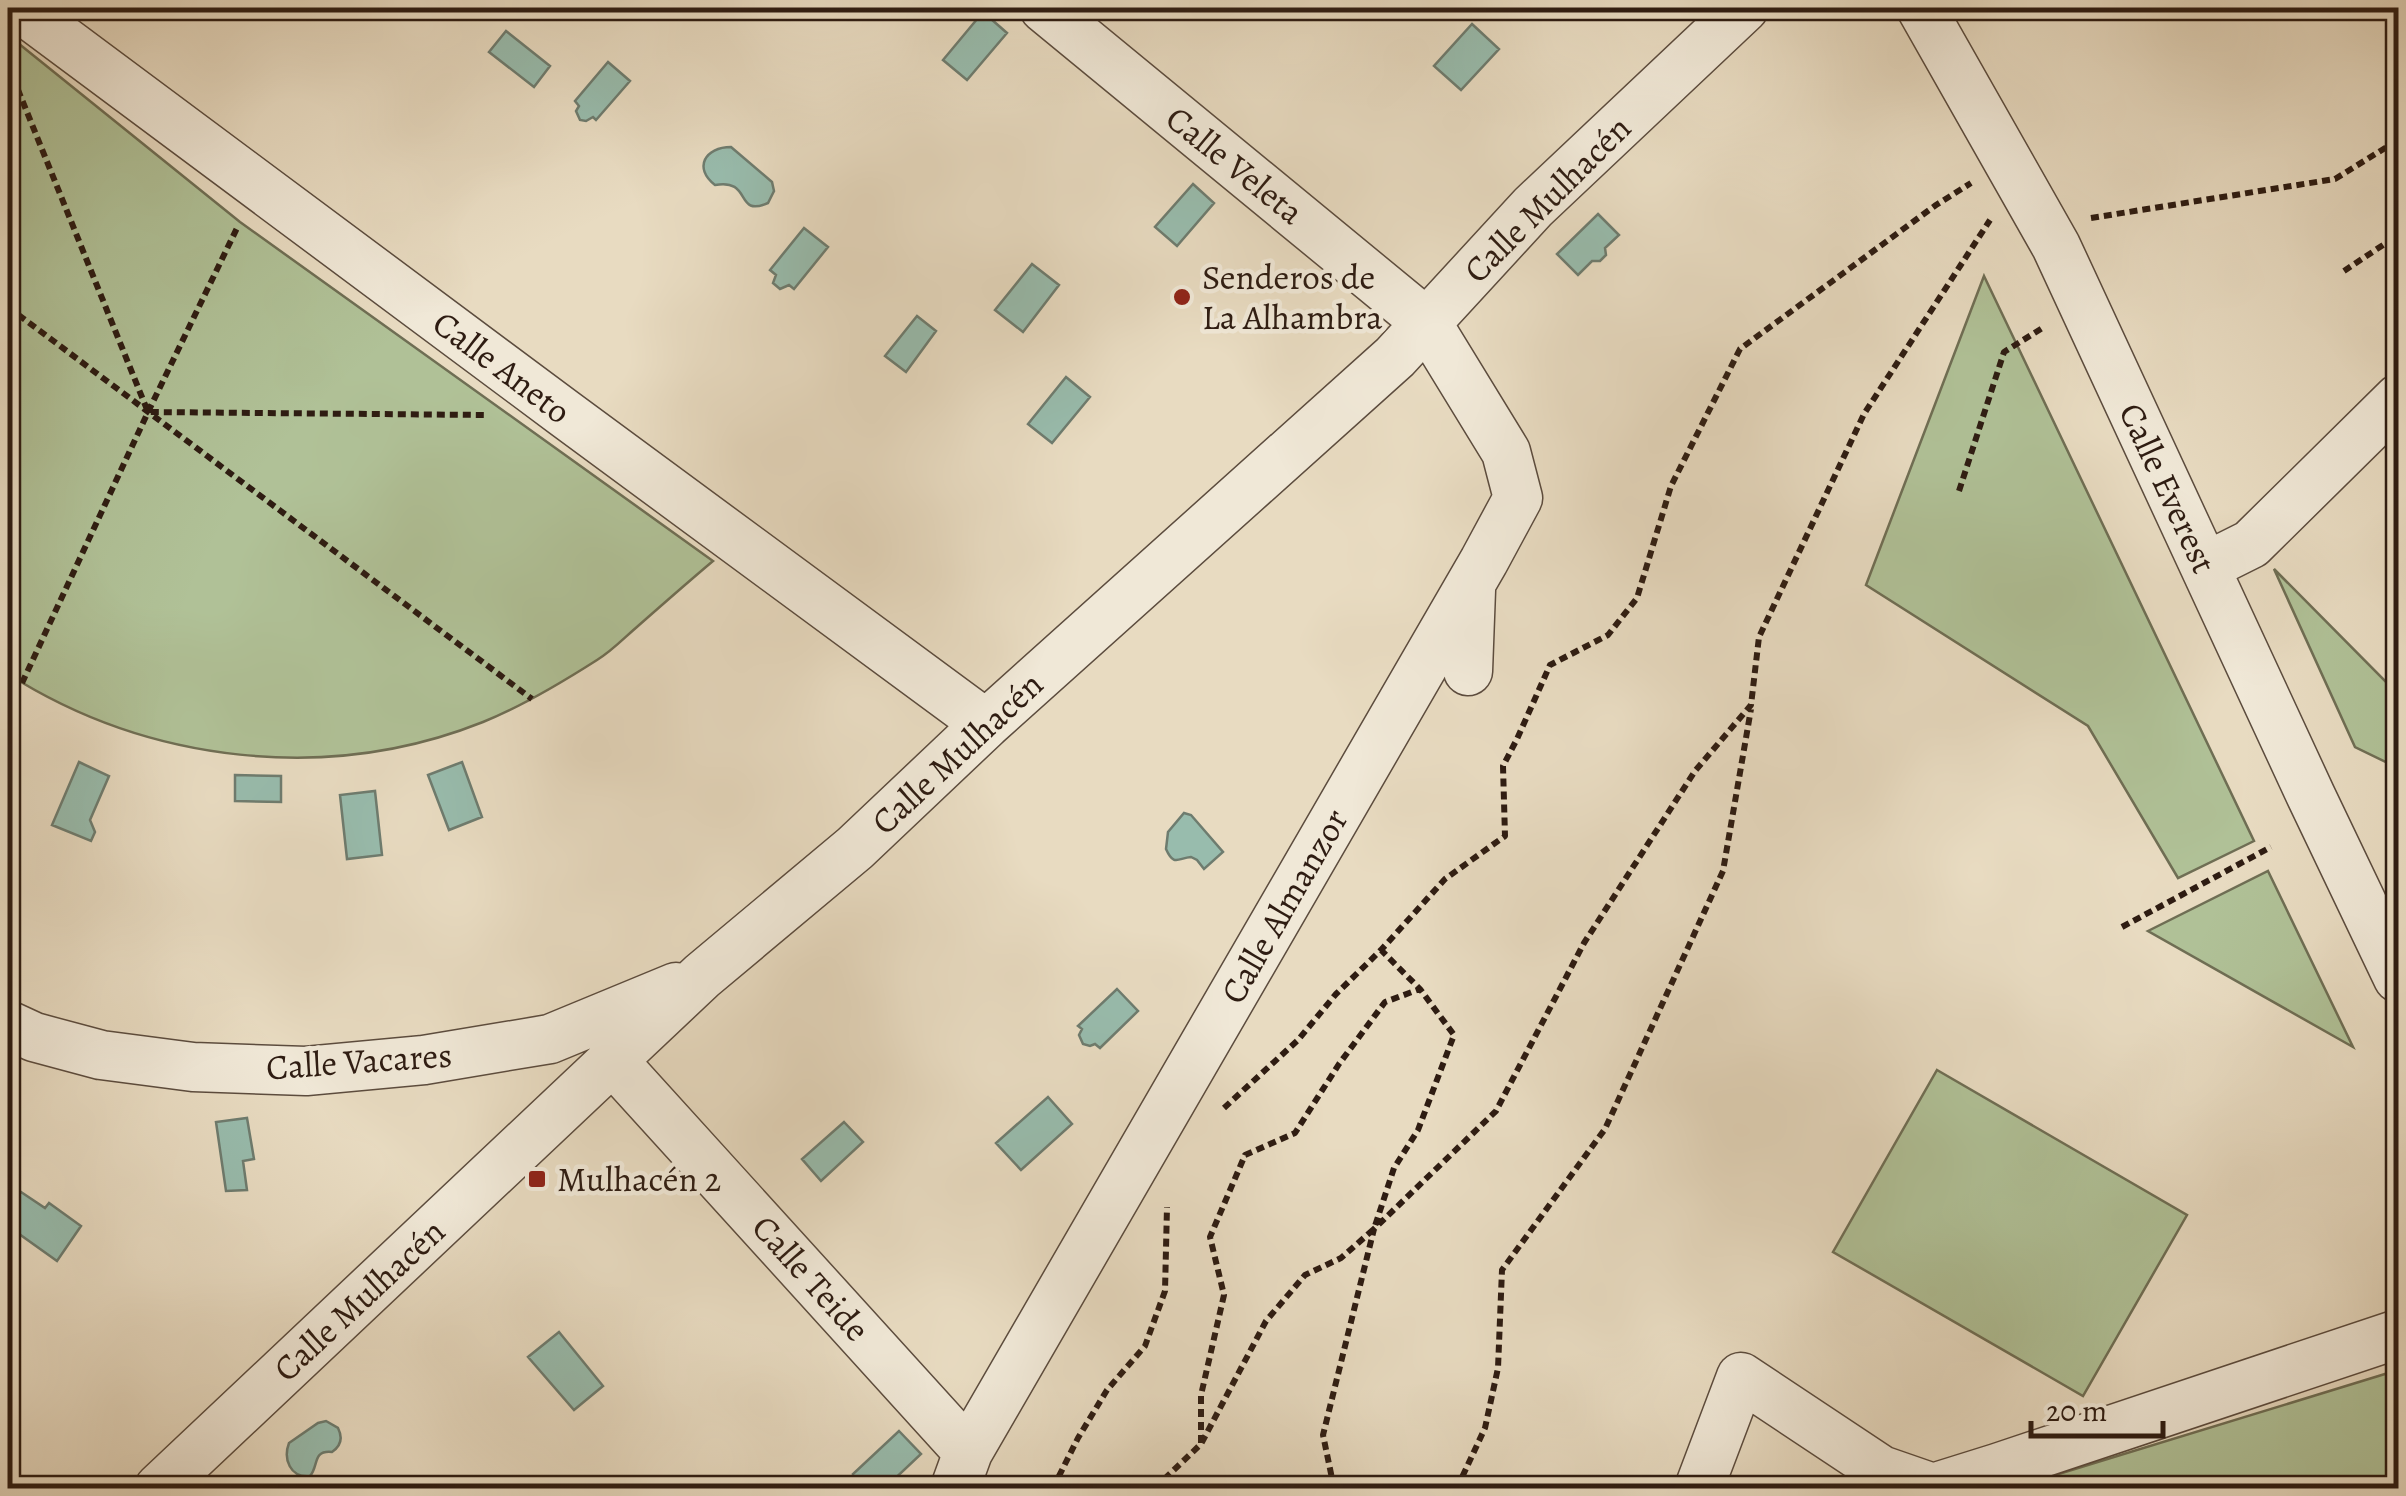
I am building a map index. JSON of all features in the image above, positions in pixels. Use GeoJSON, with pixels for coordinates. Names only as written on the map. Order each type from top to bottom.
{"type":"FeatureCollection","features":[{"type":"Feature","properties":{"kind":"street","name":"Calle Aneto"},"geometry":{"type":"LineString","coordinates":[[20,8],[986,724]]}},
{"type":"Feature","properties":{"kind":"street","name":"Calle Veleta"},"geometry":{"type":"LineString","coordinates":[[1044,8],[1427,323]]}},
{"type":"Feature","properties":{"kind":"street","name":"Calle Mulhacén"},"geometry":{"type":"LineString","coordinates":[[183,1481],[702,976],[855,848],[986,724],[1395,357],[1533,208],[1744,8]]}},
{"type":"Feature","properties":{"kind":"street","name":"Calle Everest"},"geometry":{"type":"LineString","coordinates":[[1920,8],[2027,194],[2082,302],[2398,978]]}},
{"type":"Feature","properties":{"kind":"street","name":"Calle Almanzor"},"geometry":{"type":"LineString","coordinates":[[961,1470],[1518,498],[1506,452],[1427,323]]}},
{"type":"Feature","properties":{"kind":"street"},"geometry":{"type":"LineString","coordinates":[[2205,567],[2251,544],[2398,399]]}},
{"type":"Feature","properties":{"kind":"street"},"geometry":{"type":"LineString","coordinates":[[1468,672],[1471,582]]}},
{"type":"Feature","properties":{"kind":"street","name":"Calle Vacares"},"geometry":{"type":"LineString","coordinates":[[8,1026],[100,1055],[193,1067],[306,1071],[424,1060],[550,1038],[702,976]]}},
{"type":"Feature","properties":{"kind":"street","name":"Calle Teide"},"geometry":{"type":"LineString","coordinates":[[613,1060],[961,1470]]}},
{"type":"Feature","properties":{"kind":"street"},"geometry":{"type":"LineString","coordinates":[[1699,1488],[1741,1377],[1881,1470],[1933,1488],[2398,1334]]}},
{"type":"Feature","properties":{"kind":"path"},"geometry":{"type":"LineString","coordinates":[[8,65],[148,412]]}},
{"type":"Feature","properties":{"kind":"path"},"geometry":{"type":"LineString","coordinates":[[1213,1119],[1298,1040],[1445,878],[1505,836],[1503,766],[1550,665],[1608,636],[1637,598],[1671,486],[1740,349],[1936,205],[2027,194],[2335,179],[2398,140]]}},
{"type":"Feature","properties":{"kind":"path"},"geometry":{"type":"LineString","coordinates":[[22,684],[258,185]]}},
{"type":"Feature","properties":{"kind":"path"},"geometry":{"type":"LineString","coordinates":[[1456,1488],[1484,1428],[1498,1368],[1502,1270],[1605,1129],[1723,870],[1752,705],[1759,637],[1864,414],[1989,221],[2027,194]]}},
{"type":"Feature","properties":{"kind":"path"},"geometry":{"type":"LineString","coordinates":[[2344,271],[2398,235]]}},
{"type":"Feature","properties":{"kind":"path"},"geometry":{"type":"LineString","coordinates":[[1959,491],[2004,352],[2082,302]]}},
{"type":"Feature","properties":{"kind":"path"},"geometry":{"type":"LineString","coordinates":[[8,307],[532,699]]}},
{"type":"Feature","properties":{"kind":"path"},"geometry":{"type":"LineString","coordinates":[[148,412],[490,415]]}},
{"type":"Feature","properties":{"kind":"path"},"geometry":{"type":"LineString","coordinates":[[1155,1488],[1202,1444],[1266,1321],[1306,1276],[1341,1258],[1496,1110],[1584,943],[1695,770],[1752,705]]}},
{"type":"Feature","properties":{"kind":"path"},"geometry":{"type":"LineString","coordinates":[[2122,926],[2271,847]]}},
{"type":"Feature","properties":{"kind":"path"},"geometry":{"type":"LineString","coordinates":[[1334,1488],[1323,1435],[1374,1228],[1394,1168],[1418,1130],[1454,1034],[1420,988],[1381,950]]}},
{"type":"Feature","properties":{"kind":"path"},"geometry":{"type":"LineString","coordinates":[[1202,1444],[1201,1395],[1224,1295],[1210,1237],[1246,1154],[1295,1133],[1385,1002],[1420,988]]}},
{"type":"Feature","properties":{"kind":"path"},"geometry":{"type":"LineString","coordinates":[[1052,1488],[1107,1390],[1145,1346],[1165,1292],[1165,1211],[1171,1195]]}},
{"type":"Feature","properties":{"kind":"shaded area"},"geometry":{"type":"Polygon","coordinates":[[[983,12],[1007,33],[967,80],[943,60],[983,12]]]}},
{"type":"Feature","properties":{"kind":"shaded area"},"geometry":{"type":"Polygon","coordinates":[[[1472,24],[1499,49],[1461,90],[1434,66],[1472,24]]]}},
{"type":"Feature","properties":{"kind":"shaded area"},"geometry":{"type":"Polygon","coordinates":[[[506,31],[550,66],[534,87],[489,52],[506,31]]]}},
{"type":"Feature","properties":{"kind":"shaded area"},"geometry":{"type":"Polygon","coordinates":[[[8,35],[240,222],[713,561],[608,652],[542,694],[483,722],[424,741],[363,753],[302,758],[240,755],[179,745],[119,728],[62,704],[8,674],[8,35]]]}},
{"type":"Feature","properties":{"kind":"shaded area"},"geometry":{"type":"Polygon","coordinates":[[[608,62],[630,81],[596,120],[580,120],[575,101],[608,62]]]}},
{"type":"Feature","properties":{"kind":"shaded area"},"geometry":{"type":"Polygon","coordinates":[[[731,147],[772,182],[774,191],[768,203],[751,206],[735,187],[715,185],[708,178],[705,160],[714,151],[731,147]]]}},
{"type":"Feature","properties":{"kind":"shaded area"},"geometry":{"type":"Polygon","coordinates":[[[1193,184],[1214,203],[1177,246],[1155,227],[1193,184]]]}},
{"type":"Feature","properties":{"kind":"shaded area"},"geometry":{"type":"Polygon","coordinates":[[[1598,214],[1619,235],[1605,248],[1606,255],[1600,261],[1592,261],[1578,275],[1557,254],[1598,214]]]}},
{"type":"Feature","properties":{"kind":"shaded area"},"geometry":{"type":"Polygon","coordinates":[[[804,228],[828,247],[794,289],[789,285],[780,289],[773,283],[776,275],[770,270],[804,228]]]}},
{"type":"Feature","properties":{"kind":"shaded area"},"geometry":{"type":"Polygon","coordinates":[[[1032,264],[1059,285],[1023,332],[995,310],[1032,264]]]}},
{"type":"Feature","properties":{"kind":"shaded area"},"geometry":{"type":"Polygon","coordinates":[[[1984,276],[2254,841],[2178,878],[2088,726],[1866,585],[1984,276]]]}},
{"type":"Feature","properties":{"kind":"shaded area"},"geometry":{"type":"Polygon","coordinates":[[[917,316],[936,331],[906,372],[885,356],[917,316]]]}},
{"type":"Feature","properties":{"kind":"shaded area"},"geometry":{"type":"Polygon","coordinates":[[[1066,377],[1090,397],[1052,443],[1028,424],[1066,377]]]}},
{"type":"Feature","properties":{"kind":"shaded area"},"geometry":{"type":"Polygon","coordinates":[[[2274,569],[2398,694],[2396,767],[2355,747],[2274,569]]]}},
{"type":"Feature","properties":{"kind":"shaded area"},"geometry":{"type":"Polygon","coordinates":[[[79,762],[109,776],[90,820],[95,832],[91,841],[52,825],[79,762]]]}},
{"type":"Feature","properties":{"kind":"shaded area"},"geometry":{"type":"Polygon","coordinates":[[[462,762],[482,817],[449,830],[428,775],[462,762]]]}},
{"type":"Feature","properties":{"kind":"shaded area"},"geometry":{"type":"Polygon","coordinates":[[[235,775],[281,776],[281,802],[235,801],[235,775]]]}},
{"type":"Feature","properties":{"kind":"shaded area"},"geometry":{"type":"Polygon","coordinates":[[[375,791],[382,855],[347,859],[340,795],[375,791]]]}},
{"type":"Feature","properties":{"kind":"shaded area"},"geometry":{"type":"Polygon","coordinates":[[[1184,813],[1191,815],[1223,852],[1204,869],[1191,857],[1174,860],[1166,849],[1168,832],[1184,813]]]}},
{"type":"Feature","properties":{"kind":"shaded area"},"geometry":{"type":"Polygon","coordinates":[[[2268,871],[2353,1047],[2148,931],[2268,871]]]}},
{"type":"Feature","properties":{"kind":"shaded area"},"geometry":{"type":"Polygon","coordinates":[[[1117,989],[1138,1011],[1100,1048],[1083,1044],[1079,1035],[1082,1029],[1078,1026],[1117,989]]]}},
{"type":"Feature","properties":{"kind":"shaded area"},"geometry":{"type":"Polygon","coordinates":[[[1937,1070],[2187,1215],[2083,1396],[1833,1252],[1937,1070]]]}},
{"type":"Feature","properties":{"kind":"shaded area"},"geometry":{"type":"Polygon","coordinates":[[[1048,1097],[1072,1124],[1021,1170],[996,1143],[1048,1097]]]}},
{"type":"Feature","properties":{"kind":"shaded area"},"geometry":{"type":"Polygon","coordinates":[[[247,1118],[254,1159],[243,1161],[247,1190],[226,1191],[216,1122],[247,1118]]]}},
{"type":"Feature","properties":{"kind":"shaded area"},"geometry":{"type":"Polygon","coordinates":[[[844,1122],[863,1142],[821,1181],[802,1159],[844,1122]]]}},
{"type":"Feature","properties":{"kind":"shaded area"},"geometry":{"type":"Polygon","coordinates":[[[21,1192],[45,1208],[49,1203],[81,1226],[57,1261],[8,1226],[8,1211],[21,1192]]]}},
{"type":"Feature","properties":{"kind":"shaded area"},"geometry":{"type":"Polygon","coordinates":[[[559,1332],[603,1386],[574,1410],[528,1357],[559,1332]]]}},
{"type":"Feature","properties":{"kind":"shaded area"},"geometry":{"type":"Polygon","coordinates":[[[2398,1370],[2398,1488],[2013,1488],[2398,1370]]]}},
{"type":"Feature","properties":{"kind":"shaded area"},"geometry":{"type":"Polygon","coordinates":[[[326,1421],[338,1428],[339,1444],[332,1452],[319,1456],[310,1476],[297,1474],[288,1461],[289,1443],[326,1421]]]}},
{"type":"Feature","properties":{"kind":"shaded area"},"geometry":{"type":"Polygon","coordinates":[[[899,1431],[921,1454],[885,1488],[867,1488],[853,1474],[899,1431]]]}},
{"type":"Feature","properties":{"kind":"place","name":"Senderos de La Alhambra"},"geometry":{"type":"Point","coordinates":[1182,297]}},
{"type":"Feature","properties":{"kind":"place","name":"Mulhacén 2"},"geometry":{"type":"Point","coordinates":[537,1179]}}]}
